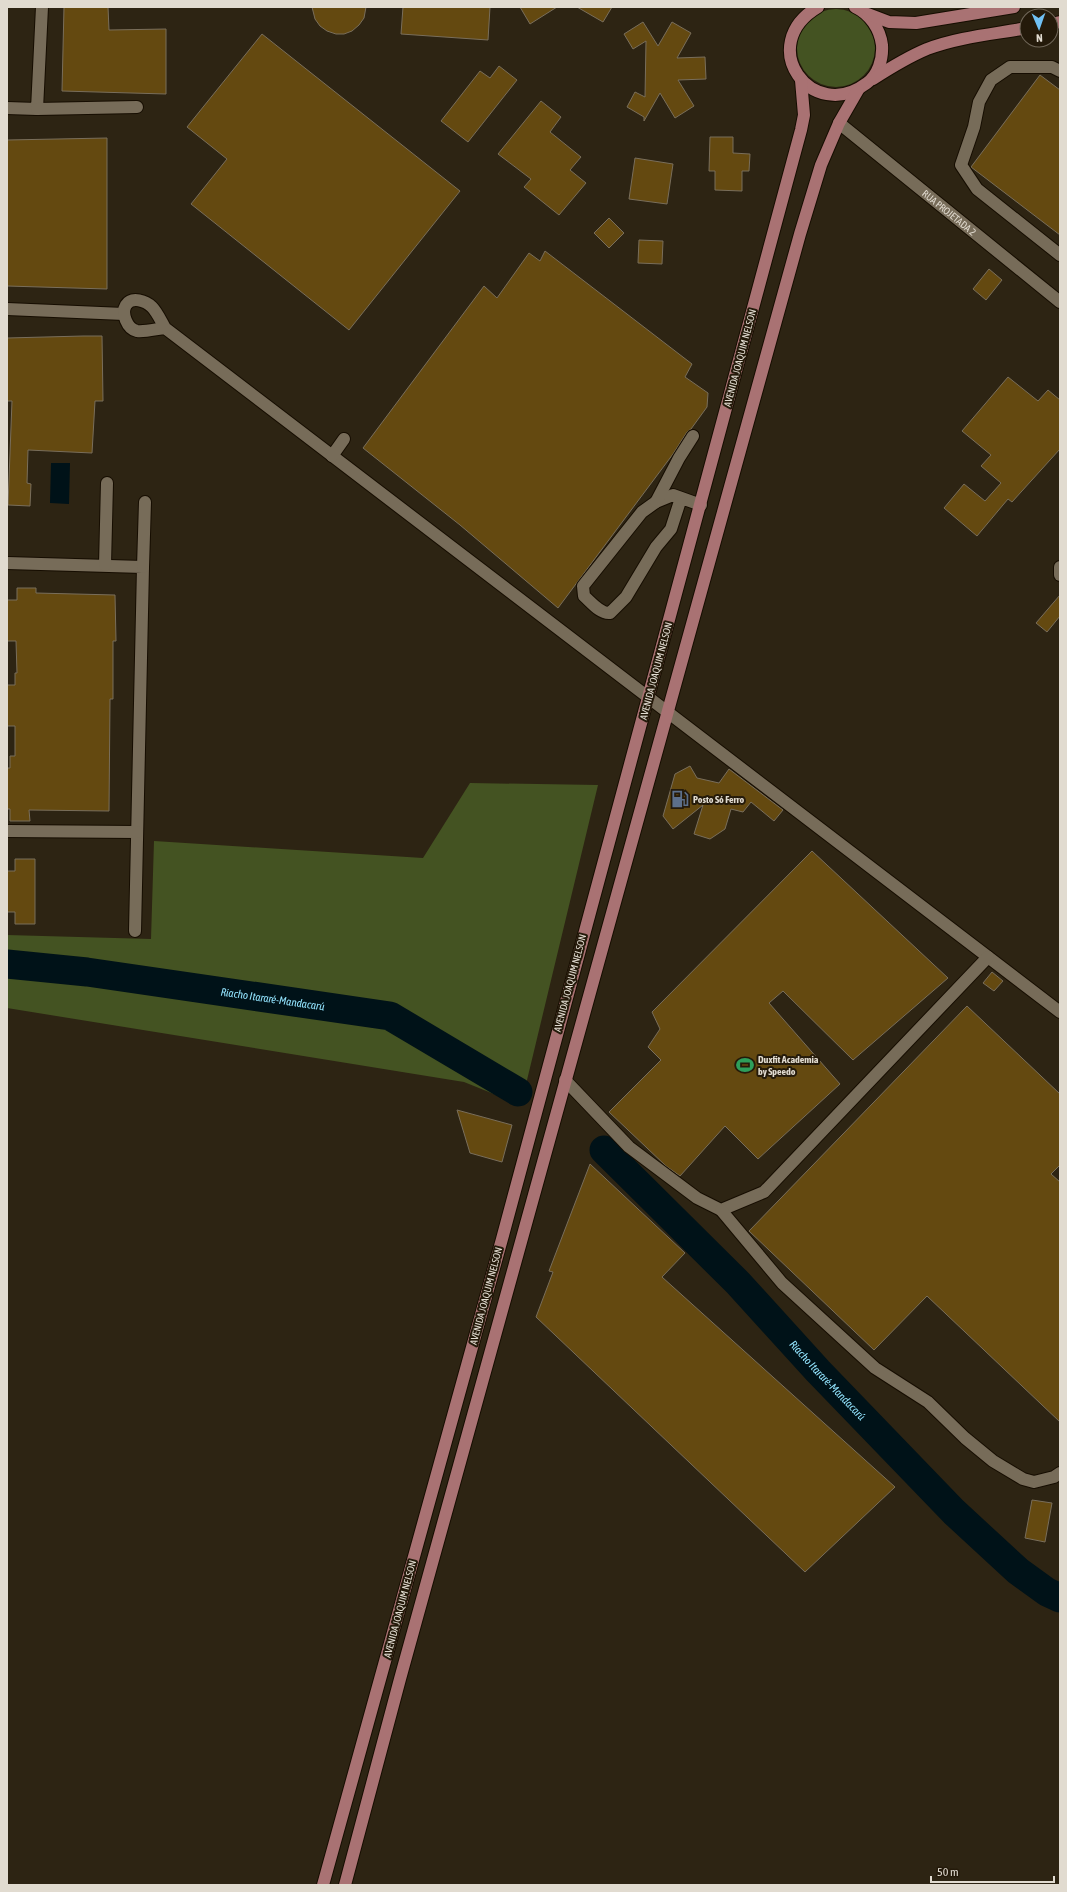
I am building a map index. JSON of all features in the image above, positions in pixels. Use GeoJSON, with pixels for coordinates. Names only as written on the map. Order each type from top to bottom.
{"type":"FeatureCollection","features":[{"type":"Feature","properties":{"kind":"main road"},"geometry":{"type":"LineString","coordinates":[[818,7],[806,10],[796,25],[791,39],[790,53],[793,67],[801,80],[813,89],[828,95],[843,95],[858,90],[870,80],[927,49],[951,42],[1019,29]]}},
{"type":"Feature","properties":{"kind":"main road"},"geometry":{"type":"LineString","coordinates":[[859,10],[889,22],[916,23],[985,10],[1014,7]]}},
{"type":"Feature","properties":{"kind":"main road"},"geometry":{"type":"LineString","coordinates":[[859,10],[875,23],[881,37],[882,53],[879,68],[870,80]]}},
{"type":"Feature","properties":{"kind":"main road","name":"AVENIDA JOAQUIM NELSON"},"geometry":{"type":"LineString","coordinates":[[323,1885],[502,1240],[801,130],[804,115],[801,80]]}},
{"type":"Feature","properties":{"kind":"main road","name":"AVENIDA JOAQUIM NELSON"},"geometry":{"type":"LineString","coordinates":[[345,1885],[400,1679],[800,234],[821,165],[839,123],[858,90]]}},
{"type":"Feature","properties":{"kind":"main road"},"geometry":{"type":"LineString","coordinates":[[515,1188],[518,1196],[521,1198],[529,1198],[534,1195]]}},
{"type":"Feature","properties":{"kind":"main road"},"geometry":{"type":"LineString","coordinates":[[502,1240],[512,1239],[520,1244]]}},
{"type":"Feature","properties":{"kind":"street"},"geometry":{"type":"LineString","coordinates":[[37,109],[42,7]]}},
{"type":"Feature","properties":{"kind":"street"},"geometry":{"type":"LineString","coordinates":[[1060,71],[1052,67],[1010,67],[991,80],[979,102],[974,128],[961,165],[977,189],[1060,255]]}},
{"type":"Feature","properties":{"kind":"street"},"geometry":{"type":"LineString","coordinates":[[7,108],[37,109],[137,107]]}},
{"type":"Feature","properties":{"kind":"street","name":"RUA PROJETADA 2"},"geometry":{"type":"LineString","coordinates":[[839,123],[1060,302]]}},
{"type":"Feature","properties":{"kind":"street"},"geometry":{"type":"LineString","coordinates":[[165,328],[136,330],[131,328],[126,322],[124,314],[126,305],[131,301],[146,302],[152,307],[165,328],[1060,1012]]}},
{"type":"Feature","properties":{"kind":"street"},"geometry":{"type":"LineString","coordinates":[[7,309],[124,314]]}},
{"type":"Feature","properties":{"kind":"street"},"geometry":{"type":"LineString","coordinates":[[656,502],[679,458],[693,436]]}},
{"type":"Feature","properties":{"kind":"street"},"geometry":{"type":"LineString","coordinates":[[332,456],[344,439]]}},
{"type":"Feature","properties":{"kind":"street"},"geometry":{"type":"LineString","coordinates":[[105,565],[108,483]]}},
{"type":"Feature","properties":{"kind":"street"},"geometry":{"type":"LineString","coordinates":[[681,498],[671,529],[656,547],[626,597],[610,613],[605,614],[584,596],[583,586],[642,512],[656,502],[674,494],[701,505]]}},
{"type":"Feature","properties":{"kind":"street"},"geometry":{"type":"LineString","coordinates":[[135,930],[143,567],[146,502]]}},
{"type":"Feature","properties":{"kind":"street"},"geometry":{"type":"LineString","coordinates":[[7,563],[143,567]]}},
{"type":"Feature","properties":{"kind":"street"},"geometry":{"type":"LineString","coordinates":[[1060,567],[1060,575]]}},
{"type":"Feature","properties":{"kind":"street"},"geometry":{"type":"LineString","coordinates":[[7,831],[137,832]]}},
{"type":"Feature","properties":{"kind":"street"},"geometry":{"type":"LineString","coordinates":[[721,1210],[764,1192],[988,957]]}},
{"type":"Feature","properties":{"kind":"street"},"geometry":{"type":"LineString","coordinates":[[566,1080],[629,1147],[697,1198],[721,1210],[782,1283],[875,1368],[928,1402],[965,1438],[993,1461],[1023,1479],[1034,1482],[1054,1477],[1060,1473]]}},
{"type":"Feature","properties":{"kind":"green space"},"geometry":{"type":"Polygon","coordinates":[[[836,9],[851,12],[864,20],[872,33],[875,48],[872,63],[864,76],[851,84],[836,87],[821,84],[808,76],[800,63],[797,48],[800,33],[808,20],[821,12],[836,9]]]}},
{"type":"Feature","properties":{"kind":"green space"},"geometry":{"type":"Polygon","coordinates":[[[470,783],[598,785],[521,1105],[464,1082],[7,1008],[7,935],[151,939],[154,841],[423,858],[470,783]]]}},
{"type":"Feature","properties":{"kind":"shaded area"},"geometry":{"type":"Polygon","coordinates":[[[51,463],[70,463],[69,504],[50,503],[51,463]]]}},
{"type":"Feature","properties":{"kind":"building"},"geometry":{"type":"Polygon","coordinates":[[[64,7],[108,7],[109,30],[166,29],[166,94],[62,91],[64,7]]]}},
{"type":"Feature","properties":{"kind":"building"},"geometry":{"type":"Polygon","coordinates":[[[312,7],[366,7],[364,18],[359,25],[352,31],[344,34],[336,34],[327,31],[320,26],[315,19],[312,7]]]}},
{"type":"Feature","properties":{"kind":"building"},"geometry":{"type":"Polygon","coordinates":[[[403,7],[490,7],[488,40],[401,34],[403,7]]]}},
{"type":"Feature","properties":{"kind":"building"},"geometry":{"type":"Polygon","coordinates":[[[520,7],[557,7],[530,24],[520,7]]]}},
{"type":"Feature","properties":{"kind":"building"},"geometry":{"type":"Polygon","coordinates":[[[577,7],[612,7],[603,22],[577,7]]]}},
{"type":"Feature","properties":{"kind":"building"},"geometry":{"type":"Polygon","coordinates":[[[643,22],[658,46],[672,22],[691,33],[677,58],[705,57],[706,79],[678,80],[694,106],[675,118],[660,93],[644,121],[644,117],[627,107],[635,92],[645,97],[646,41],[633,49],[624,34],[643,22]]]}},
{"type":"Feature","properties":{"kind":"building"},"geometry":{"type":"Polygon","coordinates":[[[262,34],[460,191],[349,330],[191,204],[227,159],[187,127],[262,34]]]}},
{"type":"Feature","properties":{"kind":"building"},"geometry":{"type":"Polygon","coordinates":[[[499,66],[517,80],[468,142],[441,121],[480,71],[490,78],[499,66]]]}},
{"type":"Feature","properties":{"kind":"building"},"geometry":{"type":"Polygon","coordinates":[[[1040,75],[1060,90],[1060,235],[971,167],[1040,75]]]}},
{"type":"Feature","properties":{"kind":"building"},"geometry":{"type":"Polygon","coordinates":[[[541,101],[561,117],[550,132],[581,157],[570,170],[586,183],[559,215],[524,187],[531,179],[498,154],[541,101]]]}},
{"type":"Feature","properties":{"kind":"building"},"geometry":{"type":"Polygon","coordinates":[[[710,137],[733,137],[733,153],[750,154],[749,171],[742,171],[742,191],[715,190],[715,171],[709,171],[710,137]]]}},
{"type":"Feature","properties":{"kind":"building"},"geometry":{"type":"Polygon","coordinates":[[[107,138],[107,289],[7,286],[7,140],[107,138]]]}},
{"type":"Feature","properties":{"kind":"building"},"geometry":{"type":"Polygon","coordinates":[[[635,158],[673,164],[667,204],[629,199],[635,158]]]}},
{"type":"Feature","properties":{"kind":"building"},"geometry":{"type":"Polygon","coordinates":[[[609,218],[624,233],[609,248],[594,233],[609,218]]]}},
{"type":"Feature","properties":{"kind":"building"},"geometry":{"type":"Polygon","coordinates":[[[639,240],[663,241],[662,264],[638,263],[639,240]]]}},
{"type":"Feature","properties":{"kind":"building"},"geometry":{"type":"Polygon","coordinates":[[[545,251],[692,364],[685,377],[708,393],[707,407],[558,608],[460,525],[363,448],[484,286],[497,298],[529,253],[540,261],[545,251]]]}},
{"type":"Feature","properties":{"kind":"building"},"geometry":{"type":"Polygon","coordinates":[[[989,269],[1002,280],[986,300],[973,289],[989,269]]]}},
{"type":"Feature","properties":{"kind":"building"},"geometry":{"type":"Polygon","coordinates":[[[102,336],[103,401],[95,401],[92,453],[28,450],[27,483],[31,484],[30,506],[8,505],[12,401],[7,401],[7,338],[102,336]]]}},
{"type":"Feature","properties":{"kind":"building"},"geometry":{"type":"Polygon","coordinates":[[[1008,377],[1038,401],[1048,390],[1060,400],[1060,449],[1012,502],[1008,499],[977,536],[944,508],[964,484],[985,501],[1001,483],[981,466],[991,455],[962,431],[1008,377]]]}},
{"type":"Feature","properties":{"kind":"building"},"geometry":{"type":"Polygon","coordinates":[[[17,588],[36,588],[36,593],[115,595],[116,641],[113,641],[113,699],[110,699],[109,811],[29,810],[30,821],[10,821],[10,809],[7,809],[7,768],[10,768],[10,756],[15,756],[15,726],[7,726],[7,685],[15,685],[15,673],[17,673],[16,641],[7,641],[7,600],[17,600],[17,588]]]}},
{"type":"Feature","properties":{"kind":"building"},"geometry":{"type":"Polygon","coordinates":[[[1060,595],[1060,616],[1047,632],[1036,623],[1060,595]]]}},
{"type":"Feature","properties":{"kind":"building"},"geometry":{"type":"Polygon","coordinates":[[[690,766],[697,778],[719,783],[729,769],[783,810],[774,821],[751,802],[743,812],[731,809],[725,829],[710,839],[694,834],[703,805],[673,829],[663,816],[675,774],[690,766]]]}},
{"type":"Feature","properties":{"kind":"building"},"geometry":{"type":"Polygon","coordinates":[[[812,851],[948,978],[853,1060],[783,991],[769,1003],[840,1084],[758,1159],[725,1126],[680,1176],[666,1166],[609,1112],[661,1060],[648,1047],[660,1029],[652,1012],[812,851]]]}},
{"type":"Feature","properties":{"kind":"building"},"geometry":{"type":"Polygon","coordinates":[[[15,859],[35,859],[35,924],[15,924],[15,912],[7,912],[7,871],[15,871],[15,859]]]}},
{"type":"Feature","properties":{"kind":"building"},"geometry":{"type":"Polygon","coordinates":[[[992,972],[1003,981],[994,991],[983,983],[992,972]]]}},
{"type":"Feature","properties":{"kind":"building"},"geometry":{"type":"Polygon","coordinates":[[[967,1006],[1060,1094],[1060,1165],[1051,1174],[1060,1182],[1060,1422],[927,1296],[874,1350],[749,1231],[967,1006]]]}},
{"type":"Feature","properties":{"kind":"building"},"geometry":{"type":"Polygon","coordinates":[[[457,1110],[512,1125],[502,1162],[470,1153],[457,1110]]]}},
{"type":"Feature","properties":{"kind":"building"},"geometry":{"type":"Polygon","coordinates":[[[590,1164],[685,1253],[662,1277],[895,1487],[805,1572],[536,1317],[553,1272],[549,1271],[590,1164]]]}},
{"type":"Feature","properties":{"kind":"building"},"geometry":{"type":"Polygon","coordinates":[[[1032,1500],[1052,1503],[1045,1542],[1025,1538],[1032,1500]]]}},
{"type":"Feature","properties":{"kind":"waterway","name":"Riacho Itararé-Mandacarú"},"geometry":{"type":"LineString","coordinates":[[7,964],[87,972],[390,1016],[518,1092]]}},
{"type":"Feature","properties":{"kind":"waterway","name":"Riacho Itararé-Mandacarú"},"geometry":{"type":"LineString","coordinates":[[604,1150],[738,1283],[818,1371],[954,1512],[1018,1571],[1047,1592],[1060,1598]]}},
{"type":"Feature","properties":{"kind":"place","name":"Posto Só Ferro"},"geometry":{"type":"Point","coordinates":[680,799]}},
{"type":"Feature","properties":{"kind":"place","name":"Duxfit Academia by Speedo"},"geometry":{"type":"Point","coordinates":[745,1065]}}]}
